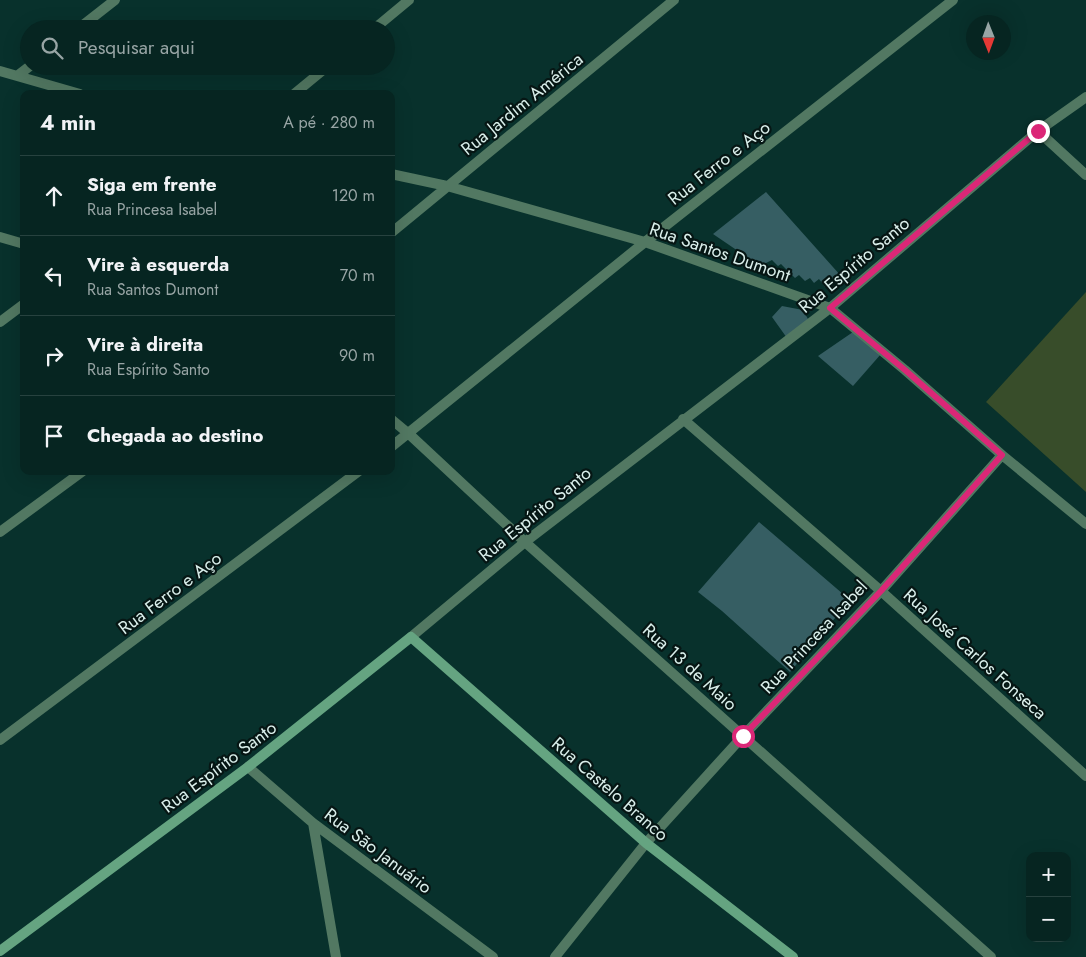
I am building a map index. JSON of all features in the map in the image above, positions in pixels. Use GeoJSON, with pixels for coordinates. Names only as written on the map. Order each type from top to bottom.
{"type":"FeatureCollection","features":[{"type":"Feature","properties":{"kind":"street"},"geometry":{"type":"LineString","coordinates":[[89,20],[115,0]]}},
{"type":"Feature","properties":{"kind":"street"},"geometry":{"type":"LineString","coordinates":[[385,20],[409,0]]}},
{"type":"Feature","properties":{"kind":"street","name":"Rua Jardim América"},"geometry":{"type":"LineString","coordinates":[[395,230],[674,0]]}},
{"type":"Feature","properties":{"kind":"street","name":"Rua Ferro e Aço"},"geometry":{"type":"LineString","coordinates":[[395,444],[644,242],[952,0]]}},
{"type":"Feature","properties":{"kind":"street"},"geometry":{"type":"LineString","coordinates":[[0,71],[66,90]]}},
{"type":"Feature","properties":{"kind":"street"},"geometry":{"type":"LineString","coordinates":[[299,90],[317,75]]}},
{"type":"Feature","properties":{"kind":"street","name":"Rua Espírito Santo"},"geometry":{"type":"LineString","coordinates":[[0,951],[248,767],[411,637],[525,542],[830,308],[1038,131],[1086,97]]}},
{"type":"Feature","properties":{"kind":"street"},"geometry":{"type":"LineString","coordinates":[[1038,131],[1086,175]]}},
{"type":"Feature","properties":{"kind":"street","name":"Rua Santos Dumont"},"geometry":{"type":"LineString","coordinates":[[395,175],[447,186],[644,242],[830,308],[1086,524]]}},
{"type":"Feature","properties":{"kind":"street"},"geometry":{"type":"LineString","coordinates":[[0,237],[20,243]]}},
{"type":"Feature","properties":{"kind":"street"},"geometry":{"type":"LineString","coordinates":[[0,322],[20,307]]}},
{"type":"Feature","properties":{"kind":"street","name":"Rua José Carlos Fonseca"},"geometry":{"type":"LineString","coordinates":[[683,419],[881,591],[1086,776]]}},
{"type":"Feature","properties":{"kind":"street","name":"Rua 13 de Maio"},"geometry":{"type":"LineString","coordinates":[[395,422],[525,542],[991,957]]}},
{"type":"Feature","properties":{"kind":"street","name":"Rua Princesa Isabel"},"geometry":{"type":"LineString","coordinates":[[555,957],[646,843],[743,736],[881,591],[1002,455]]}},
{"type":"Feature","properties":{"kind":"street"},"geometry":{"type":"LineString","coordinates":[[0,532],[78,475]]}},
{"type":"Feature","properties":{"kind":"street","name":"Rua Ferro e Aço"},"geometry":{"type":"LineString","coordinates":[[0,740],[354,475]]}},
{"type":"Feature","properties":{"kind":"street","name":"Rua Castelo Branco"},"geometry":{"type":"LineString","coordinates":[[411,637],[646,843],[793,957]]}},
{"type":"Feature","properties":{"kind":"street","name":"Rua São Januário"},"geometry":{"type":"LineString","coordinates":[[248,767],[313,823],[493,957]]}},
{"type":"Feature","properties":{"kind":"street"},"geometry":{"type":"LineString","coordinates":[[313,823],[336,957]]}},
{"type":"Feature","properties":{"kind":"green space"},"geometry":{"type":"Polygon","coordinates":[[[1086,292],[1086,492],[986,402],[1086,292]]]}},
{"type":"Feature","properties":{"kind":"building"},"geometry":{"type":"Polygon","coordinates":[[[766,192],[841,276],[825,287],[819,279],[814,283],[810,278],[805,281],[799,275],[795,278],[781,264],[778,266],[772,260],[760,266],[713,234],[766,192]]]}},
{"type":"Feature","properties":{"kind":"building"},"geometry":{"type":"Polygon","coordinates":[[[782,306],[803,310],[809,321],[787,338],[772,317],[782,306]]]}},
{"type":"Feature","properties":{"kind":"building"},"geometry":{"type":"Polygon","coordinates":[[[853,332],[881,354],[853,386],[818,356],[853,332]]]}},
{"type":"Feature","properties":{"kind":"building"},"geometry":{"type":"Polygon","coordinates":[[[759,522],[850,600],[790,672],[698,592],[759,522]]]}},
{"type":"Feature","properties":{"kind":"route"},"geometry":{"type":"LineString","coordinates":[[743,736],[881,591],[1002,455],[905,370],[830,308],[1038,131]]}}]}
